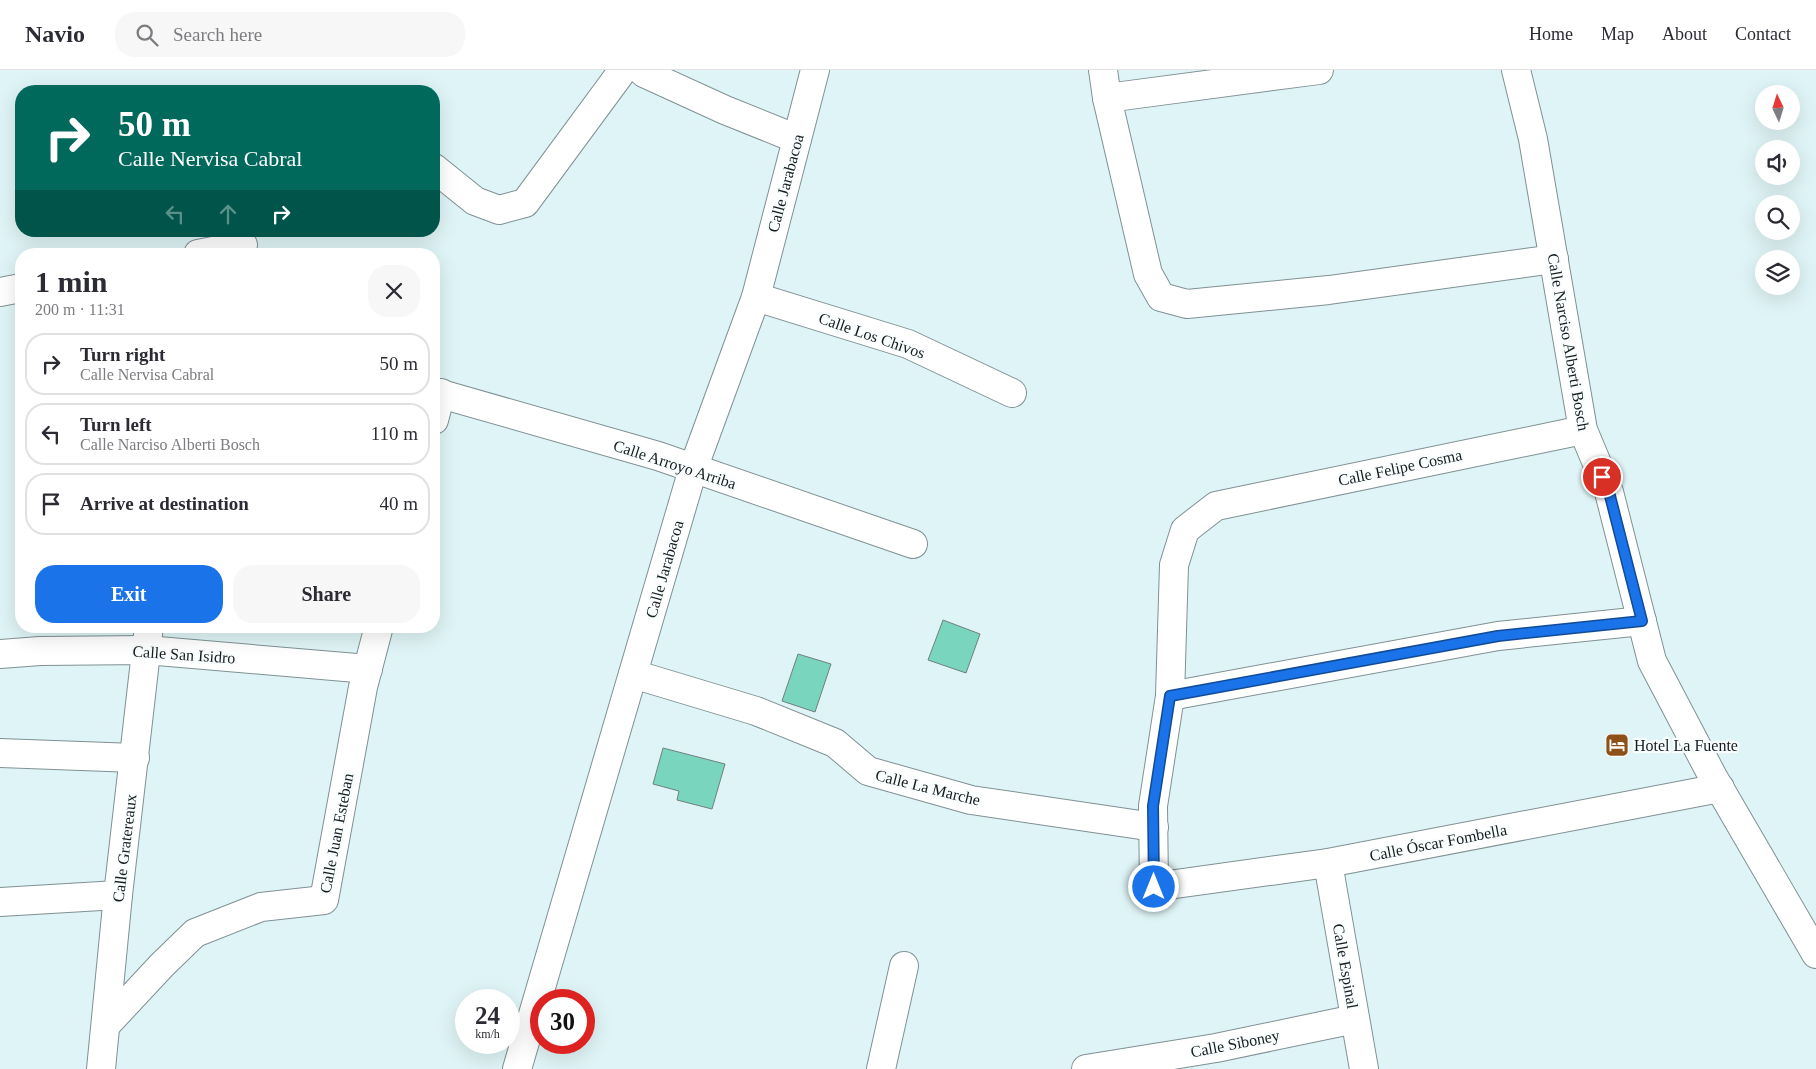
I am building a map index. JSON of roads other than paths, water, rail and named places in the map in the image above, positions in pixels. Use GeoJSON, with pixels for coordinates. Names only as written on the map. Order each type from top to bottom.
{"type":"FeatureCollection","features":[{"type":"Feature","properties":{"kind":"street"},"geometry":{"type":"LineString","coordinates":[[440,173],[475,201],[499,210],[525,203],[623,70]]}},
{"type":"Feature","properties":{"kind":"street"},"geometry":{"type":"LineString","coordinates":[[640,70],[716,106],[797,139]]}},
{"type":"Feature","properties":{"kind":"street","name":"Calle Jarabacoa"},"geometry":{"type":"LineString","coordinates":[[516,1069],[693,469],[756,297],[815,70]]}},
{"type":"Feature","properties":{"kind":"street"},"geometry":{"type":"LineString","coordinates":[[1103,70],[1107,98],[1148,274],[1161,297],[1187,304],[1329,290],[1554,260]]}},
{"type":"Feature","properties":{"kind":"street","name":"Calle Narciso Alberti Bosch"},"geometry":{"type":"LineString","coordinates":[[1516,70],[1533,139],[1583,430],[1609,492],[1652,661],[1720,788],[1816,954]]}},
{"type":"Feature","properties":{"kind":"street"},"geometry":{"type":"LineString","coordinates":[[1107,98],[1306,71]]}},
{"type":"Feature","properties":{"kind":"street"},"geometry":{"type":"LineString","coordinates":[[224,248],[245,243]]}},
{"type":"Feature","properties":{"kind":"street"},"geometry":{"type":"LineString","coordinates":[[0,292],[15,289]]}},
{"type":"Feature","properties":{"kind":"street","name":"Calle Los Chivos"},"geometry":{"type":"LineString","coordinates":[[756,297],[908,344],[1012,392]]}},
{"type":"Feature","properties":{"kind":"street","name":"Calle Arroyo Arriba"},"geometry":{"type":"LineString","coordinates":[[440,394],[658,456],[912,544]]}},
{"type":"Feature","properties":{"kind":"street","name":"Calle Felipe Cosma"},"geometry":{"type":"LineString","coordinates":[[1170,696],[1174,565],[1185,530],[1216,506],[1583,430]]}},
{"type":"Feature","properties":{"kind":"street"},"geometry":{"type":"LineString","coordinates":[[1154,827],[1153,806],[1170,696],[1498,636],[1642,621]]}},
{"type":"Feature","properties":{"kind":"street","name":"Calle Juan Esteban"},"geometry":{"type":"LineString","coordinates":[[106,1025],[162,965],[195,934],[261,907],[324,900],[368,669],[377,633]]}},
{"type":"Feature","properties":{"kind":"street","name":"Calle San Isidro"},"geometry":{"type":"LineString","coordinates":[[0,654],[148,638],[368,669]]}},
{"type":"Feature","properties":{"kind":"street","name":"Calle Gratereaux"},"geometry":{"type":"LineString","coordinates":[[101,1069],[118,895],[148,638]]}},
{"type":"Feature","properties":{"kind":"street","name":"Calle La Marche"},"geometry":{"type":"LineString","coordinates":[[633,674],[756,711],[835,743],[868,771],[971,800],[1154,827]]}},
{"type":"Feature","properties":{"kind":"street"},"geometry":{"type":"LineString","coordinates":[[0,753],[134,758]]}},
{"type":"Feature","properties":{"kind":"street","name":"Calle Óscar Fombella"},"geometry":{"type":"LineString","coordinates":[[1154,827],[1154,887],[1328,863],[1720,788]]}},
{"type":"Feature","properties":{"kind":"street","name":"Calle Espinal"},"geometry":{"type":"LineString","coordinates":[[1328,863],[1364,1069]]}},
{"type":"Feature","properties":{"kind":"street"},"geometry":{"type":"LineString","coordinates":[[0,902],[118,895]]}},
{"type":"Feature","properties":{"kind":"street"},"geometry":{"type":"LineString","coordinates":[[881,1069],[904,966]]}},
{"type":"Feature","properties":{"kind":"street","name":"Calle Siboney"},"geometry":{"type":"LineString","coordinates":[[1086,1069],[1218,1058],[1354,1019]]}},
{"type":"Feature","properties":{"kind":"street"},"geometry":{"type":"LineString","coordinates":[[92,1069],[101,1069]]}},
{"type":"Feature","properties":{"kind":"place","name":"Hotel La Fuente"},"geometry":{"type":"Point","coordinates":[1617,745]}}]}
